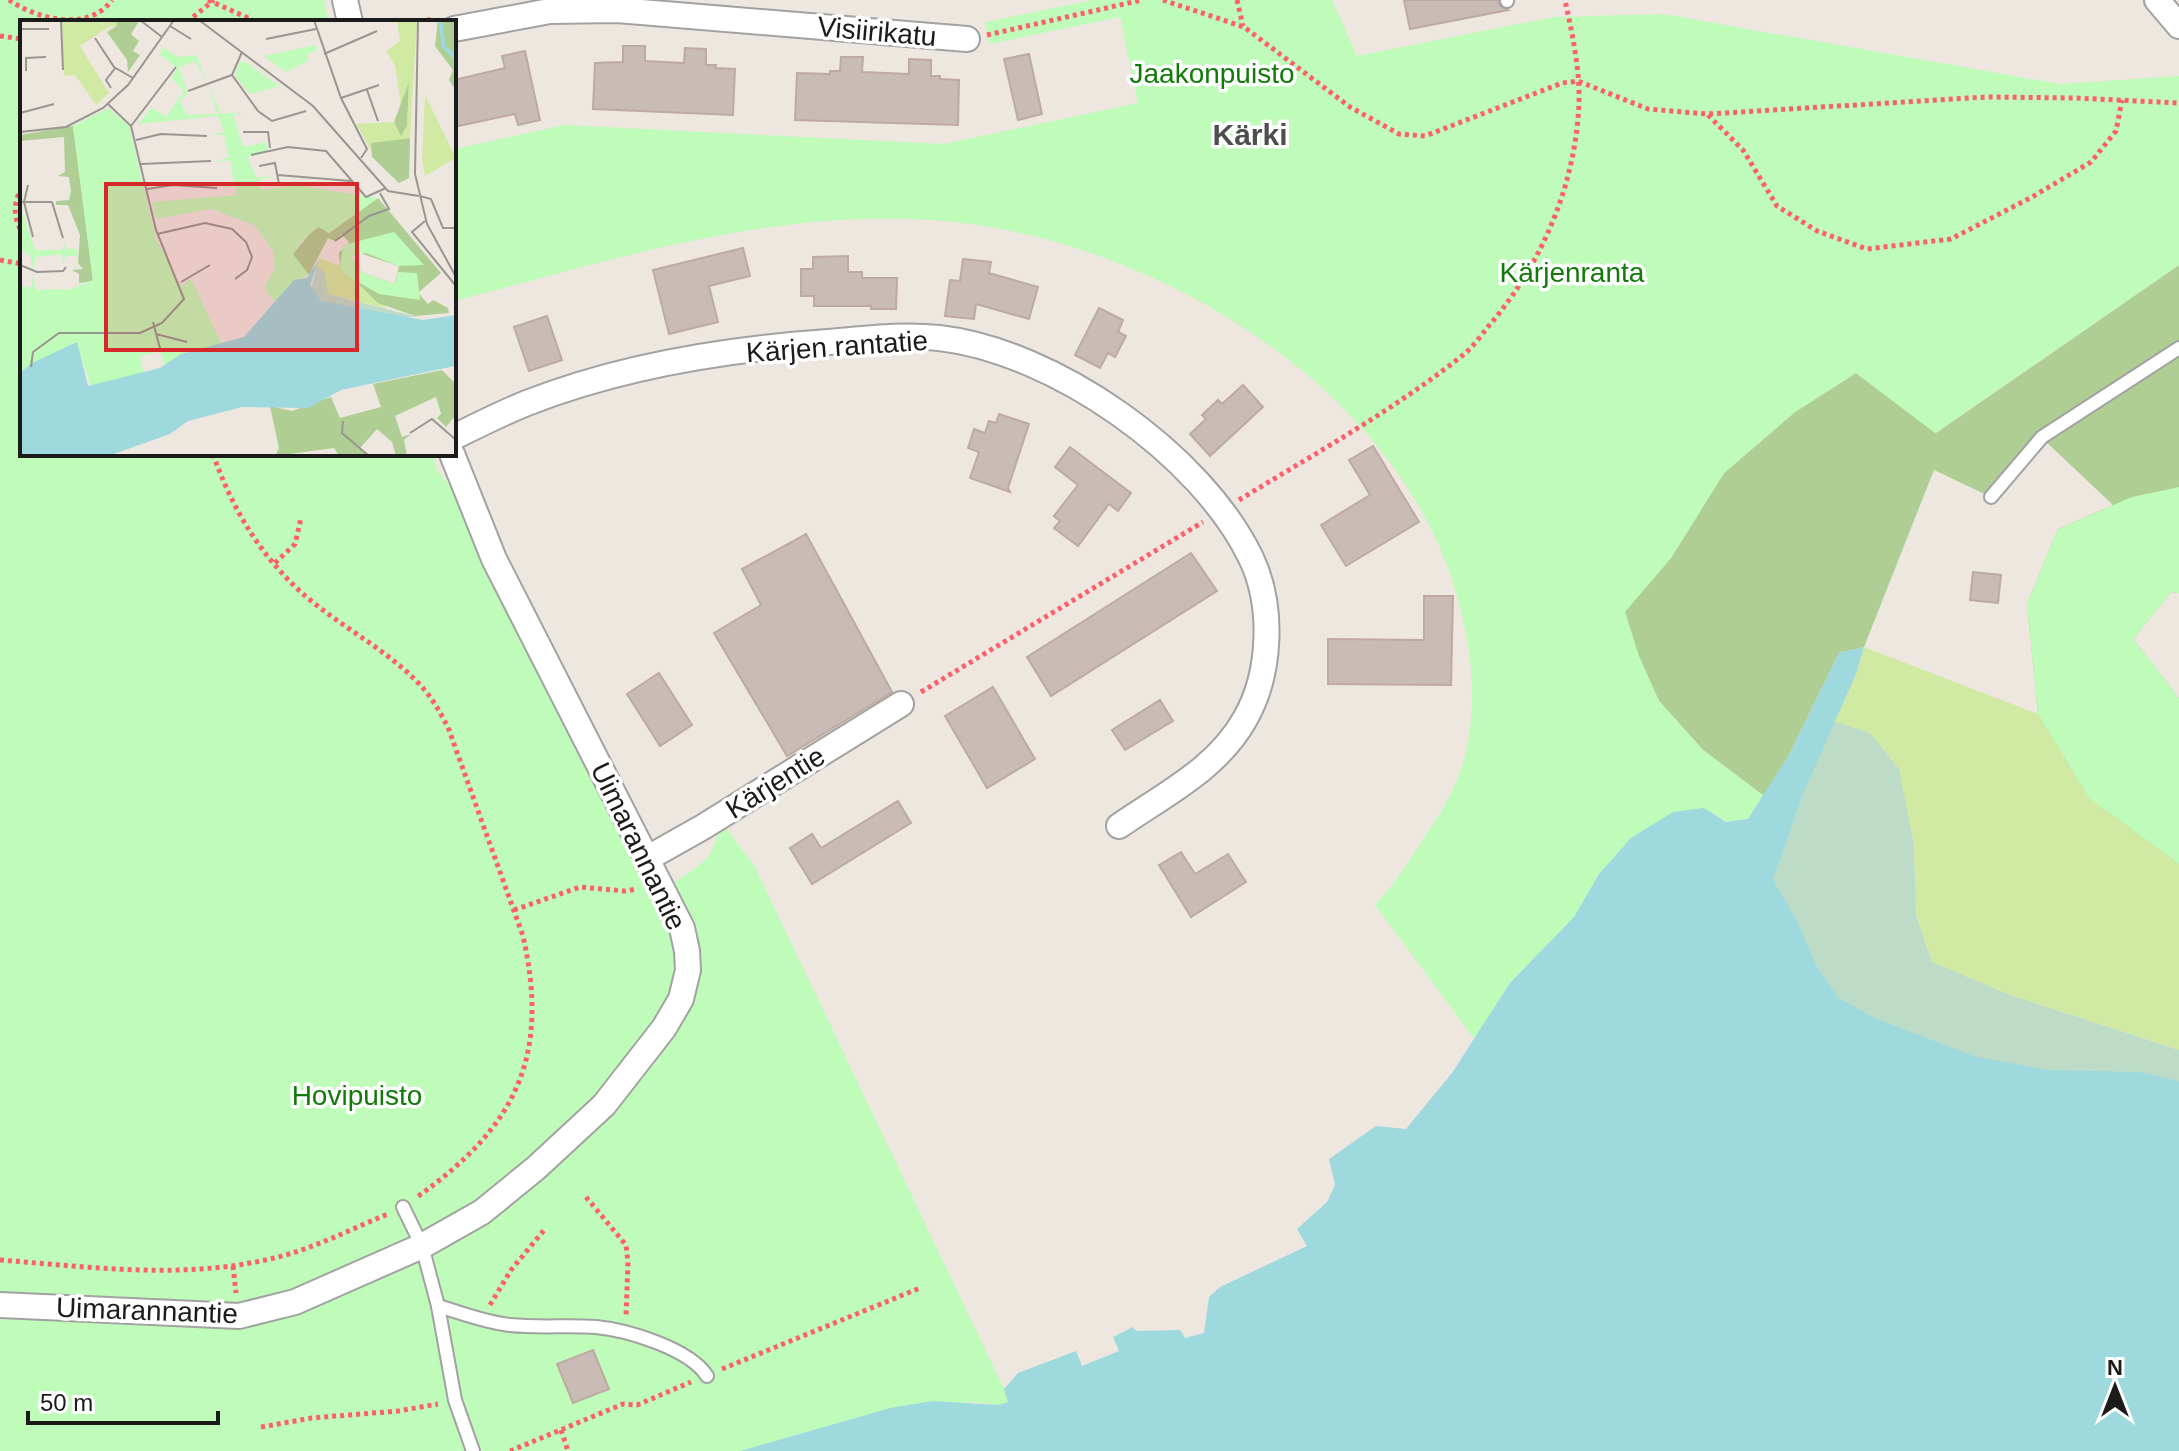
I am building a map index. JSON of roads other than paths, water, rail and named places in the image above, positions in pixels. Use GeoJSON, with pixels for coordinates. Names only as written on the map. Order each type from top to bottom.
{"type":"FeatureCollection","features":[{"type":"Feature","properties":{"kind":"street"},"geometry":{"type":"LineString","coordinates":[[345,0],[350,20]]}},
{"type":"Feature","properties":{"kind":"street"},"geometry":{"type":"LineString","coordinates":[[2157,0],[2179,26]]}},
{"type":"Feature","properties":{"kind":"street","name":"Visiirikatu"},"geometry":{"type":"LineString","coordinates":[[456,29],[550,11],[617,10],[967,39]]}},
{"type":"Feature","properties":{"kind":"street","name":"Kärjen rantatie"},"geometry":{"type":"LineString","coordinates":[[456,436],[527,403],[587,383],[661,365],[777,345],[903,337],[940,339],[981,347],[1024,362],[1092,396],[1158,444],[1221,511],[1253,561],[1260,585],[1267,639],[1257,693],[1246,718],[1227,747],[1207,767],[1119,826]]}},
{"type":"Feature","properties":{"kind":"street","name":"Uimarannantie"},"geometry":{"type":"LineString","coordinates":[[0,1305],[239,1316],[295,1302],[422,1246],[482,1212],[536,1168],[604,1105],[664,1028],[681,999],[688,970],[682,928],[494,559],[453,456]]}},
{"type":"Feature","properties":{"kind":"street","name":"Kärjentie"},"geometry":{"type":"LineString","coordinates":[[648,858],[901,704]]}},
{"type":"Feature","properties":{"kind":"lane"},"geometry":{"type":"LineString","coordinates":[[1991,497],[2042,437],[2179,348]]}},
{"type":"Feature","properties":{"kind":"lane"},"geometry":{"type":"LineString","coordinates":[[403,1207],[422,1246],[438,1306],[455,1400],[473,1451]]}},
{"type":"Feature","properties":{"kind":"lane"},"geometry":{"type":"LineString","coordinates":[[438,1306],[481,1320],[528,1327],[586,1327],[623,1332],[689,1358],[700,1364],[707,1376]]}},
{"type":"Feature","properties":{"kind":"water"},"geometry":{"type":"Polygon","coordinates":[[[1864,647],[1856,674],[1802,796],[1773,880],[1797,921],[1817,967],[1838,997],[1872,1017],[1973,1056],[2047,1070],[2138,1072],[2179,1081],[2179,1451],[740,1451],[890,1408],[933,1401],[999,1405],[1008,1402],[1004,1389],[1018,1373],[1076,1351],[1082,1366],[1119,1351],[1113,1337],[1133,1327],[1136,1331],[1180,1330],[1185,1338],[1204,1333],[1209,1297],[1220,1287],[1307,1246],[1297,1229],[1327,1202],[1335,1185],[1329,1159],[1376,1126],[1406,1129],[1452,1073],[1510,983],[1574,917],[1599,874],[1631,838],[1673,812],[1704,808],[1726,822],[1748,819],[1790,753],[1839,653],[1864,647]]]}},
{"type":"Feature","properties":{"kind":"district","name":"Kärki"},"geometry":{"type":"Point","coordinates":[1250,135]}},
{"type":"Feature","properties":{"kind":"park label","name":"Jaakonpuisto"},"geometry":{"type":"Point","coordinates":[1212,73]}},
{"type":"Feature","properties":{"kind":"park label","name":"Kärjenranta"},"geometry":{"type":"Point","coordinates":[1572,272]}},
{"type":"Feature","properties":{"kind":"park label","name":"Hovipuisto"},"geometry":{"type":"Point","coordinates":[357,1095]}}]}
